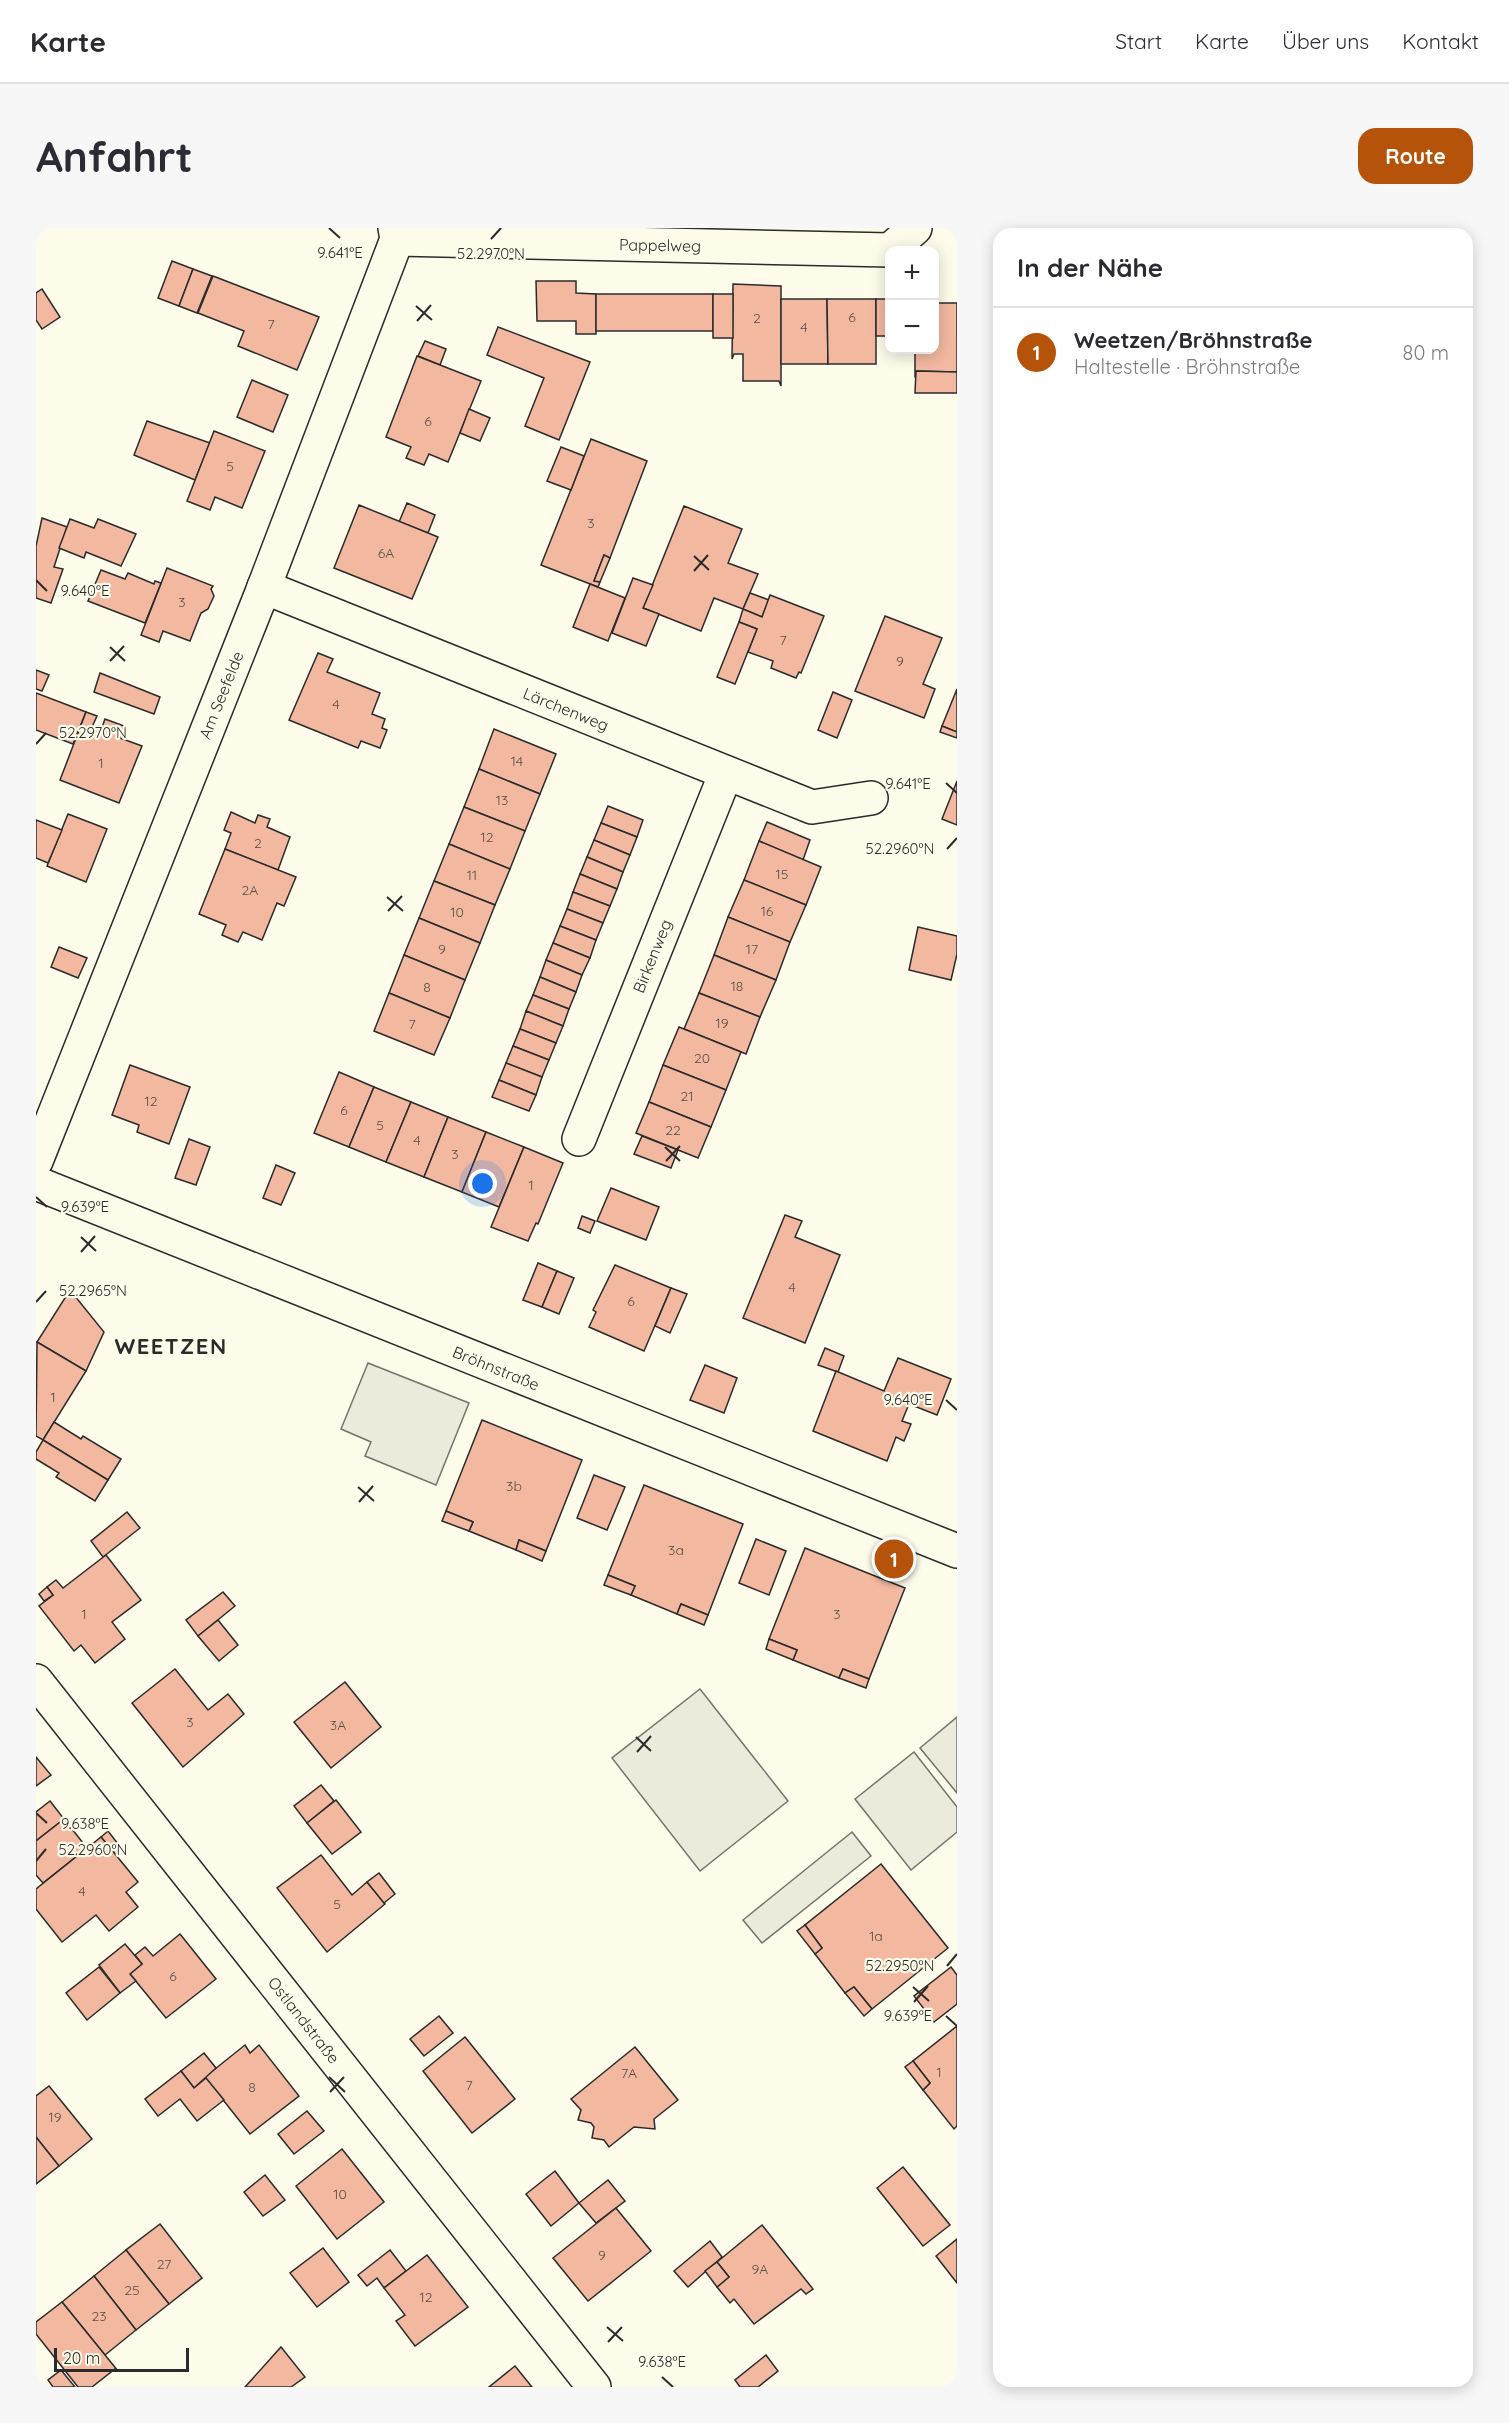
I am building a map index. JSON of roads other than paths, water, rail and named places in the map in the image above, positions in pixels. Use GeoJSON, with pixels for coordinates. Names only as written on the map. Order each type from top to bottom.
{"type":"FeatureCollection","features":[{"type":"Feature","properties":{"kind":"street","name":"Pappelweg"},"geometry":{"type":"LineString","coordinates":[[396,233],[890,250],[915,228]]}},
{"type":"Feature","properties":{"kind":"street","name":"Am Seefelde"},"geometry":{"type":"LineString","coordinates":[[36,1161],[264,587],[396,233]]}},
{"type":"Feature","properties":{"kind":"street","name":"Lärchenweg"},"geometry":{"type":"LineString","coordinates":[[264,587],[812,807],[872,798]]}},
{"type":"Feature","properties":{"kind":"street","name":"Birkenweg"},"geometry":{"type":"LineString","coordinates":[[579,1139],[726,773]]}},
{"type":"Feature","properties":{"kind":"street","name":"Bröhnstraße"},"geometry":{"type":"LineString","coordinates":[[36,1183],[957,1551]]}},
{"type":"Feature","properties":{"kind":"street","name":"Ostlandstraße"},"geometry":{"type":"LineString","coordinates":[[36,1682],[594,2387]]}},
{"type":"Feature","properties":{"kind":"place","name":"Weetzen/Bröhnstraße"},"geometry":{"type":"Point","coordinates":[894,1559]}},
{"type":"Feature","properties":{"kind":"district","name":"WEETZEN"},"geometry":{"type":"Point","coordinates":[171,1346]}}]}
